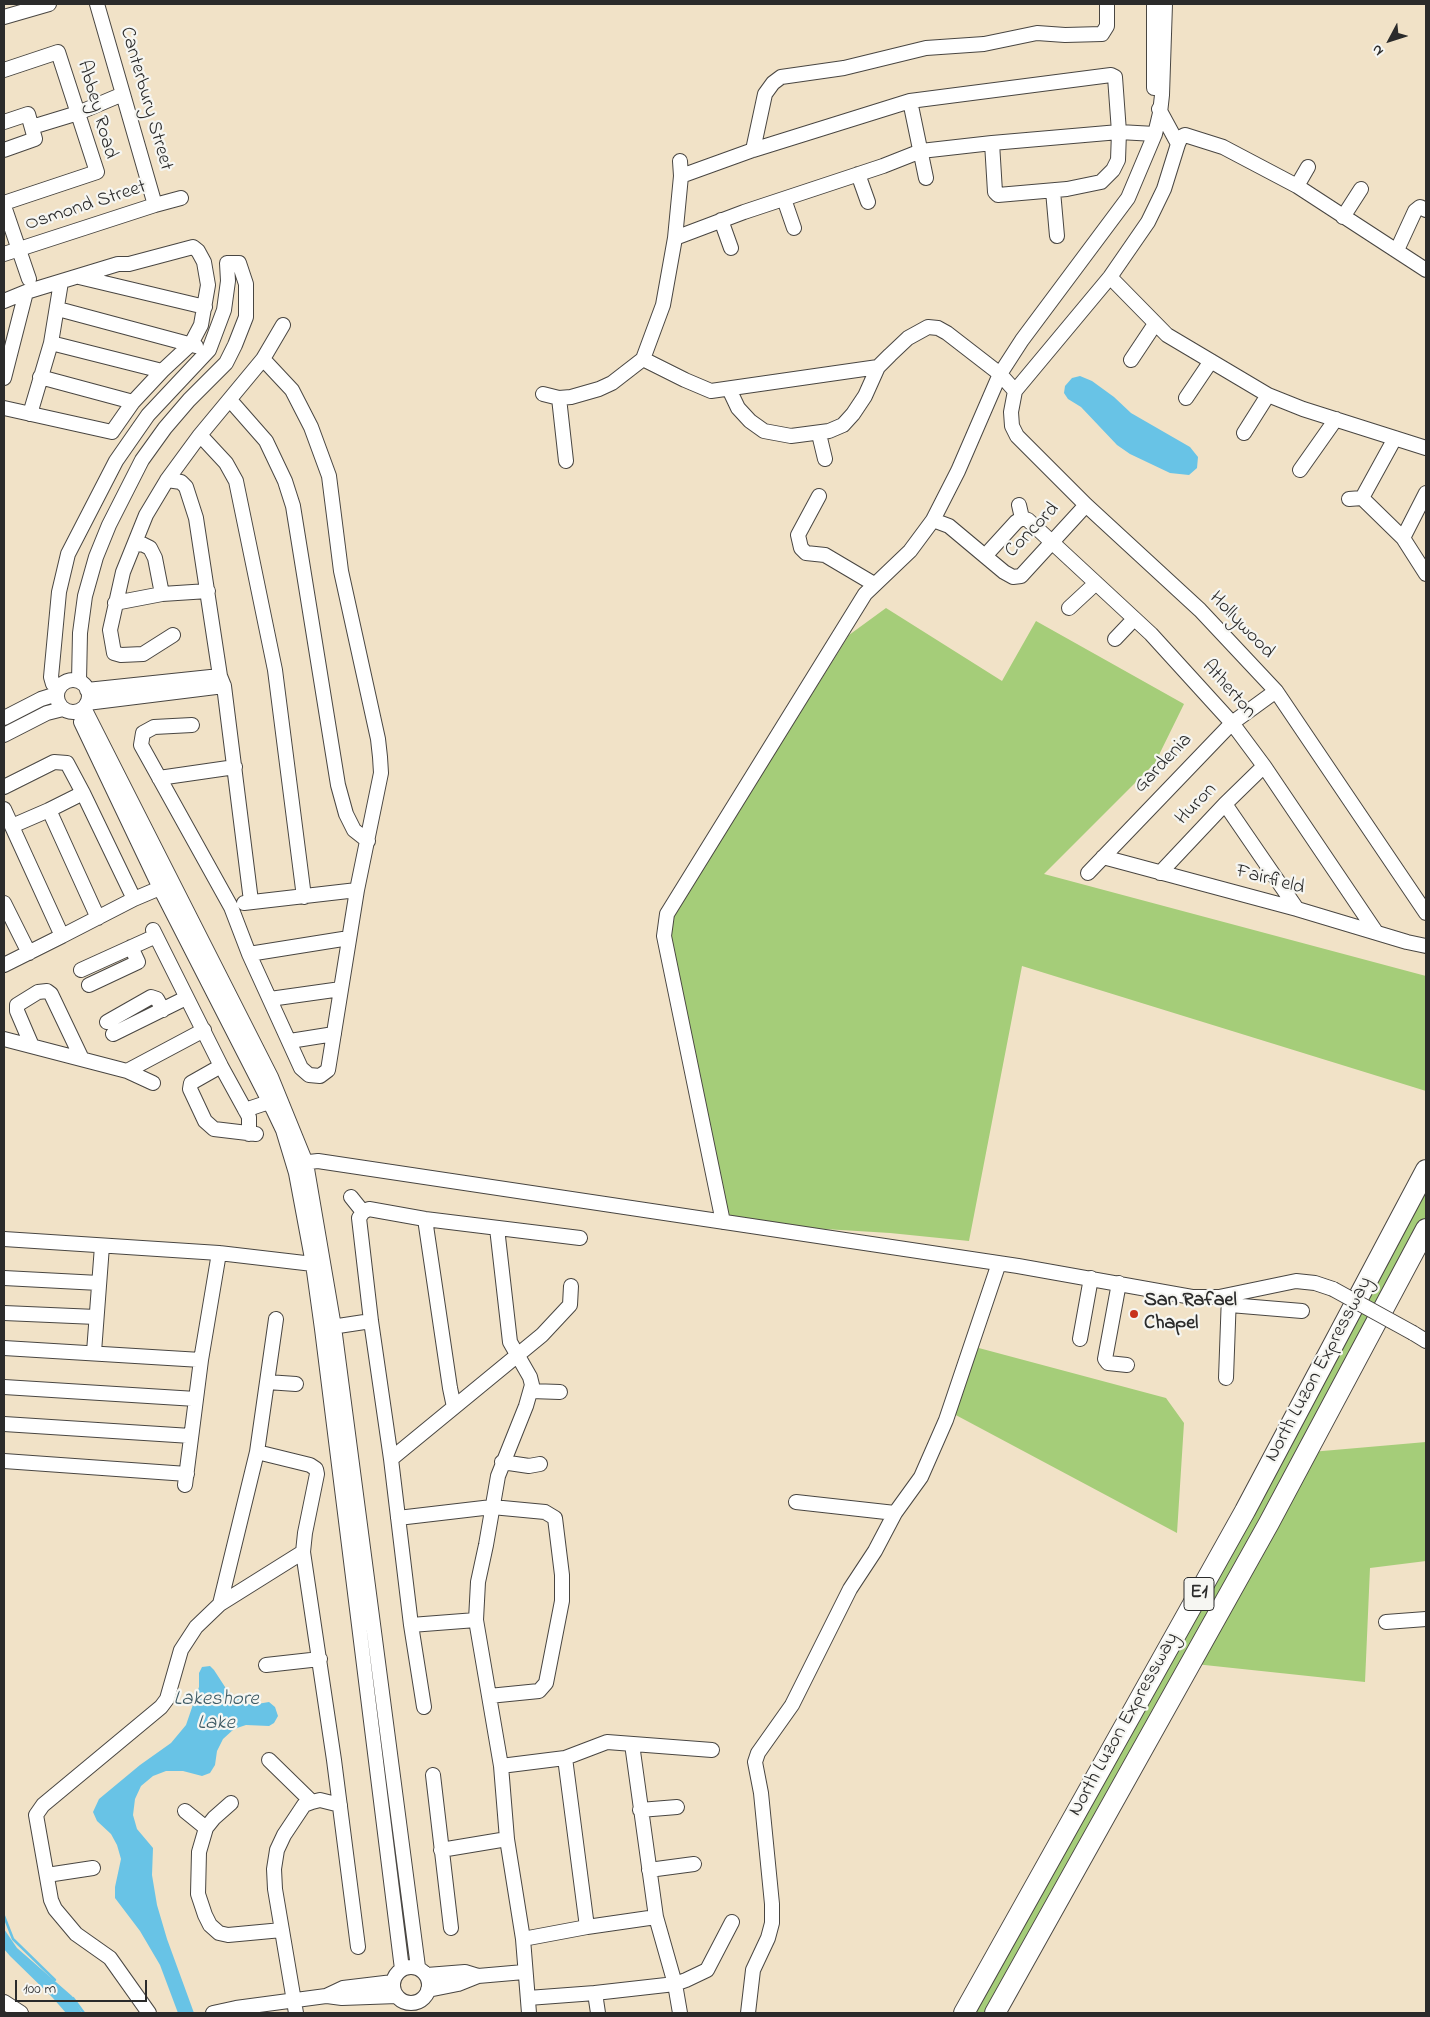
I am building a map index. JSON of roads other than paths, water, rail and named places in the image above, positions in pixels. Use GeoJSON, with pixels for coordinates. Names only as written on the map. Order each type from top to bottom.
{"type":"FeatureCollection","features":[{"type":"Feature","properties":{"kind":"highway","name":"North Luzon Expressway"},"geometry":{"type":"LineString","coordinates":[[964,2013],[1245,1511],[1426,1170]]}},
{"type":"Feature","properties":{"kind":"highway","name":"North Luzon Expressway"},"geometry":{"type":"LineString","coordinates":[[995,2013],[1269,1523],[1426,1229]]}},
{"type":"Feature","properties":{"kind":"street"},"geometry":{"type":"LineString","coordinates":[[4,17],[49,4]]}},
{"type":"Feature","properties":{"kind":"street","name":"Canterbury Street"},"geometry":{"type":"LineString","coordinates":[[98,4],[155,205]]}},
{"type":"Feature","properties":{"kind":"street"},"geometry":{"type":"LineString","coordinates":[[753,150],[765,94],[773,83],[781,77],[844,68],[926,48],[984,44],[1037,33],[1065,35],[1102,34],[1107,26],[1107,4]]}},
{"type":"Feature","properties":{"kind":"street"},"geometry":{"type":"LineString","coordinates":[[1154,4],[1154,81],[1160,113],[1178,144]]}},
{"type":"Feature","properties":{"kind":"street"},"geometry":{"type":"LineString","coordinates":[[723,1222],[664,936],[667,914],[865,594],[910,551],[933,520],[962,463],[1000,374],[1022,340],[1122,207],[1155,134],[1160,113],[1165,4]]}},
{"type":"Feature","properties":{"kind":"street","name":"Abbey Road"},"geometry":{"type":"LineString","coordinates":[[4,70],[58,52],[97,172],[4,205]]}},
{"type":"Feature","properties":{"kind":"street"},"geometry":{"type":"LineString","coordinates":[[681,176],[753,150],[910,101],[1111,75],[1115,78],[1119,132],[1118,160],[1108,176],[1101,182],[1093,185],[1054,190],[996,194],[992,142]]}},
{"type":"Feature","properties":{"kind":"street"},"geometry":{"type":"LineString","coordinates":[[4,150],[34,133],[123,94]]}},
{"type":"Feature","properties":{"kind":"street"},"geometry":{"type":"LineString","coordinates":[[910,101],[926,178]]}},
{"type":"Feature","properties":{"kind":"street"},"geometry":{"type":"LineString","coordinates":[[4,122],[28,114],[34,133]]}},
{"type":"Feature","properties":{"kind":"street"},"geometry":{"type":"LineString","coordinates":[[675,238],[721,220],[921,151],[992,142],[1119,132],[1155,134]]}},
{"type":"Feature","properties":{"kind":"street"},"geometry":{"type":"LineString","coordinates":[[729,389],[744,415],[764,431],[791,436],[819,434],[844,425],[865,396],[878,367],[918,331],[928,327],[938,328],[947,333],[1000,374],[1014,391],[1110,277],[1148,222],[1164,189],[1178,144],[1181,137],[1185,135],[1223,147],[1296,186],[1426,270]]}},
{"type":"Feature","properties":{"kind":"street"},"geometry":{"type":"LineString","coordinates":[[544,394],[559,398],[585,393],[612,383],[643,359],[663,304],[675,238],[681,176],[680,161]]}},
{"type":"Feature","properties":{"kind":"street"},"geometry":{"type":"LineString","coordinates":[[1296,186],[1308,167]]}},
{"type":"Feature","properties":{"kind":"street"},"geometry":{"type":"LineString","coordinates":[[858,174],[868,202]]}},
{"type":"Feature","properties":{"kind":"street"},"geometry":{"type":"LineString","coordinates":[[1343,217],[1361,189]]}},
{"type":"Feature","properties":{"kind":"street"},"geometry":{"type":"LineString","coordinates":[[1054,190],[1058,236]]}},
{"type":"Feature","properties":{"kind":"street","name":"Osmond Street"},"geometry":{"type":"LineString","coordinates":[[4,254],[181,198]]}},
{"type":"Feature","properties":{"kind":"street"},"geometry":{"type":"LineString","coordinates":[[784,198],[794,228]]}},
{"type":"Feature","properties":{"kind":"street"},"geometry":{"type":"LineString","coordinates":[[4,205],[20,249],[27,285],[4,378]]}},
{"type":"Feature","properties":{"kind":"street"},"geometry":{"type":"LineString","coordinates":[[1397,250],[1416,211],[1420,208],[1426,210]]}},
{"type":"Feature","properties":{"kind":"street"},"geometry":{"type":"LineString","coordinates":[[721,220],[731,248]]}},
{"type":"Feature","properties":{"kind":"street"},"geometry":{"type":"LineString","coordinates":[[4,301],[27,285],[61,282],[118,264],[129,264],[193,247],[201,255],[208,286],[201,325],[193,340],[134,402],[112,432]]}},
{"type":"Feature","properties":{"kind":"street"},"geometry":{"type":"LineString","coordinates":[[116,461],[148,415],[210,345],[224,310],[228,281],[227,263],[239,263],[246,284],[246,317],[236,345],[226,363],[189,400],[165,428],[142,460],[124,492],[99,549],[84,596],[80,634],[79,701],[160,888],[276,1104]]}},
{"type":"Feature","properties":{"kind":"street"},"geometry":{"type":"LineString","coordinates":[[79,277],[205,307]]}},
{"type":"Feature","properties":{"kind":"street"},"geometry":{"type":"LineString","coordinates":[[1110,277],[1155,324],[1184,346],[1268,395],[1426,448]]}},
{"type":"Feature","properties":{"kind":"street"},"geometry":{"type":"LineString","coordinates":[[30,414],[51,343],[61,282]]}},
{"type":"Feature","properties":{"kind":"street"},"geometry":{"type":"LineString","coordinates":[[58,309],[210,345]]}},
{"type":"Feature","properties":{"kind":"street"},"geometry":{"type":"LineString","coordinates":[[1131,360],[1155,324]]}},
{"type":"Feature","properties":{"kind":"street"},"geometry":{"type":"LineString","coordinates":[[173,635],[143,654],[121,656],[114,653],[110,630],[123,572],[146,516],[167,480],[263,359],[283,325]]}},
{"type":"Feature","properties":{"kind":"street"},"geometry":{"type":"LineString","coordinates":[[51,343],[162,371]]}},
{"type":"Feature","properties":{"kind":"street"},"geometry":{"type":"LineString","coordinates":[[192,725],[154,727],[143,732],[141,745],[231,907],[249,954],[301,1068],[309,1075],[320,1076],[328,1070],[357,890],[381,773],[380,757],[378,739],[341,571],[329,476],[311,427],[292,390],[263,359]]}},
{"type":"Feature","properties":{"kind":"street"},"geometry":{"type":"LineString","coordinates":[[643,359],[711,391],[878,367]]}},
{"type":"Feature","properties":{"kind":"street"},"geometry":{"type":"LineString","coordinates":[[1186,398],[1211,362]]}},
{"type":"Feature","properties":{"kind":"street"},"geometry":{"type":"LineString","coordinates":[[40,377],[134,402]]}},
{"type":"Feature","properties":{"kind":"street","name":"Hollywood"},"geometry":{"type":"LineString","coordinates":[[1014,391],[1011,419],[1017,436],[1086,505],[1200,610],[1276,691],[1426,913]]}},
{"type":"Feature","properties":{"kind":"street"},"geometry":{"type":"LineString","coordinates":[[1244,432],[1268,395]]}},
{"type":"Feature","properties":{"kind":"street"},"geometry":{"type":"LineString","coordinates":[[559,398],[566,461]]}},
{"type":"Feature","properties":{"kind":"street"},"geometry":{"type":"LineString","coordinates":[[230,400],[266,441],[285,481],[293,506],[338,785],[346,814],[354,830],[368,841]]}},
{"type":"Feature","properties":{"kind":"street"},"geometry":{"type":"LineString","coordinates":[[4,408],[112,432]]}},
{"type":"Feature","properties":{"kind":"street"},"geometry":{"type":"LineString","coordinates":[[1300,470],[1336,419]]}},
{"type":"Feature","properties":{"kind":"street"},"geometry":{"type":"LineString","coordinates":[[112,432],[121,453],[68,554],[59,592],[51,677],[58,691],[58,702],[79,701],[222,681]]}},
{"type":"Feature","properties":{"kind":"street"},"geometry":{"type":"LineString","coordinates":[[819,434],[825,459]]}},
{"type":"Feature","properties":{"kind":"street"},"geometry":{"type":"LineString","coordinates":[[200,436],[226,463],[236,480],[275,670],[304,897]]}},
{"type":"Feature","properties":{"kind":"street"},"geometry":{"type":"LineString","coordinates":[[1396,438],[1355,499],[1402,538],[1426,574]]}},
{"type":"Feature","properties":{"kind":"street"},"geometry":{"type":"LineString","coordinates":[[167,480],[181,482],[186,487],[196,518],[235,767],[251,901]]}},
{"type":"Feature","properties":{"kind":"street"},"geometry":{"type":"LineString","coordinates":[[1402,538],[1426,493]]}},
{"type":"Feature","properties":{"kind":"street"},"geometry":{"type":"LineString","coordinates":[[819,496],[798,535],[801,548],[806,553],[825,555],[874,584]]}},
{"type":"Feature","properties":{"kind":"street"},"geometry":{"type":"LineString","coordinates":[[985,556],[1016,522],[1022,518],[1019,504]]}},
{"type":"Feature","properties":{"kind":"street","name":"Concord"},"geometry":{"type":"LineString","coordinates":[[933,520],[948,526],[1004,572],[1013,577],[1021,576],[1086,505]]}},
{"type":"Feature","properties":{"kind":"street","name":"Atherton"},"geometry":{"type":"LineString","coordinates":[[1022,518],[1028,520],[1151,634],[1232,723],[1264,766],[1376,932]]}},
{"type":"Feature","properties":{"kind":"street"},"geometry":{"type":"LineString","coordinates":[[134,545],[142,544],[150,548],[156,558],[162,594]]}},
{"type":"Feature","properties":{"kind":"street"},"geometry":{"type":"LineString","coordinates":[[1069,608],[1096,584]]}},
{"type":"Feature","properties":{"kind":"street"},"geometry":{"type":"LineString","coordinates":[[115,603],[162,594],[208,591]]}},
{"type":"Feature","properties":{"kind":"street"},"geometry":{"type":"LineString","coordinates":[[1115,639],[1134,619]]}},
{"type":"Feature","properties":{"kind":"street"},"geometry":{"type":"LineString","coordinates":[[4,718],[58,691],[65,682],[79,701],[271,1077],[283,1130],[302,1168],[328,1328],[422,1971],[429,1982],[418,2004]]}},
{"type":"Feature","properties":{"kind":"street","name":"Gardenia"},"geometry":{"type":"LineString","coordinates":[[1088,872],[1232,723],[1276,691]]}},
{"type":"Feature","properties":{"kind":"street"},"geometry":{"type":"LineString","coordinates":[[4,735],[47,713],[79,701]]}},
{"type":"Feature","properties":{"kind":"street"},"geometry":{"type":"LineString","coordinates":[[4,787],[54,762],[63,762],[71,767],[134,899]]}},
{"type":"Feature","properties":{"kind":"street","name":"Huron"},"geometry":{"type":"LineString","coordinates":[[1160,873],[1264,766]]}},
{"type":"Feature","properties":{"kind":"street"},"geometry":{"type":"LineString","coordinates":[[159,778],[235,767]]}},
{"type":"Feature","properties":{"kind":"street"},"geometry":{"type":"LineString","coordinates":[[62,936],[7,816],[49,810],[83,792]]}},
{"type":"Feature","properties":{"kind":"street"},"geometry":{"type":"LineString","coordinates":[[1225,804],[1297,909]]}},
{"type":"Feature","properties":{"kind":"street"},"geometry":{"type":"LineString","coordinates":[[49,810],[98,918]]}},
{"type":"Feature","properties":{"kind":"street","name":"Fairfield"},"geometry":{"type":"LineString","coordinates":[[1103,857],[1426,946]]}},
{"type":"Feature","properties":{"kind":"street"},"geometry":{"type":"LineString","coordinates":[[4,965],[134,899],[160,888]]}},
{"type":"Feature","properties":{"kind":"street"},"geometry":{"type":"LineString","coordinates":[[231,907],[251,901],[357,890]]}},
{"type":"Feature","properties":{"kind":"street"},"geometry":{"type":"LineString","coordinates":[[4,903],[29,952]]}},
{"type":"Feature","properties":{"kind":"street"},"geometry":{"type":"LineString","coordinates":[[131,946],[138,962],[90,988],[80,969],[131,946],[154,933],[221,1066],[247,1113],[252,1134],[208,1126],[190,1089],[190,1084],[194,1080],[221,1066]]}},
{"type":"Feature","properties":{"kind":"street"},"geometry":{"type":"LineString","coordinates":[[249,954],[349,938]]}},
{"type":"Feature","properties":{"kind":"street"},"geometry":{"type":"LineString","coordinates":[[270,999],[341,989]]}},
{"type":"Feature","properties":{"kind":"street"},"geometry":{"type":"LineString","coordinates":[[32,1046],[17,1011],[17,1005],[38,992],[46,990],[51,994],[82,1058]]}},
{"type":"Feature","properties":{"kind":"street"},"geometry":{"type":"LineString","coordinates":[[110,1029],[151,997],[157,999],[163,1010],[186,998]]}},
{"type":"Feature","properties":{"kind":"street"},"geometry":{"type":"LineString","coordinates":[[127,1071],[204,1030]]}},
{"type":"Feature","properties":{"kind":"street"},"geometry":{"type":"LineString","coordinates":[[290,1041],[334,1034]]}},
{"type":"Feature","properties":{"kind":"street"},"geometry":{"type":"LineString","coordinates":[[4,1039],[127,1071],[153,1083]]}},
{"type":"Feature","properties":{"kind":"street"},"geometry":{"type":"LineString","coordinates":[[247,1113],[276,1104]]}},
{"type":"Feature","properties":{"kind":"street"},"geometry":{"type":"LineString","coordinates":[[302,1168],[312,1161],[318,1161],[998,1263],[1192,1297],[1230,1300],[1302,1311]]}},
{"type":"Feature","properties":{"kind":"street"},"geometry":{"type":"LineString","coordinates":[[351,1197],[363,1212]]}},
{"type":"Feature","properties":{"kind":"street"},"geometry":{"type":"LineString","coordinates":[[424,1707],[411,1625],[359,1218],[369,1208],[425,1219],[580,1238]]}},
{"type":"Feature","properties":{"kind":"street"},"geometry":{"type":"LineString","coordinates":[[425,1219],[454,1407]]}},
{"type":"Feature","properties":{"kind":"street"},"geometry":{"type":"LineString","coordinates":[[497,1228],[510,1342],[516,1356],[530,1377],[532,1385],[502,1462],[495,1490],[478,1582],[476,1620],[501,1766],[507,1839],[523,1939],[524,1972],[529,2013]]}},
{"type":"Feature","properties":{"kind":"street"},"geometry":{"type":"LineString","coordinates":[[4,1239],[220,1253],[318,1263]]}},
{"type":"Feature","properties":{"kind":"street"},"geometry":{"type":"LineString","coordinates":[[94,1352],[102,1246]]}},
{"type":"Feature","properties":{"kind":"street"},"geometry":{"type":"LineString","coordinates":[[4,1461],[186,1479],[201,1360],[220,1253]]}},
{"type":"Feature","properties":{"kind":"street"},"geometry":{"type":"LineString","coordinates":[[748,2013],[753,1970],[768,1938],[772,1923],[772,1904],[761,1793],[755,1762],[758,1753],[792,1705],[850,1589],[875,1551],[895,1512],[920,1477],[946,1420],[998,1263]]}},
{"type":"Feature","properties":{"kind":"street"},"geometry":{"type":"LineString","coordinates":[[4,1278],[99,1283]]}},
{"type":"Feature","properties":{"kind":"street"},"geometry":{"type":"LineString","coordinates":[[1080,1339],[1091,1278]]}},
{"type":"Feature","properties":{"kind":"street"},"geometry":{"type":"LineString","coordinates":[[1230,1300],[1296,1281],[1315,1283],[1333,1289],[1426,1341]]}},
{"type":"Feature","properties":{"kind":"street"},"geometry":{"type":"LineString","coordinates":[[1119,1283],[1105,1359],[1108,1363],[1127,1365]]}},
{"type":"Feature","properties":{"kind":"street"},"geometry":{"type":"LineString","coordinates":[[391,1459],[542,1335],[570,1305],[571,1286]]}},
{"type":"Feature","properties":{"kind":"street"},"geometry":{"type":"LineString","coordinates":[[1226,1378],[1230,1300]]}},
{"type":"Feature","properties":{"kind":"street"},"geometry":{"type":"LineString","coordinates":[[4,1312],[96,1317]]}},
{"type":"Feature","properties":{"kind":"street"},"geometry":{"type":"LineString","coordinates":[[220,1604],[257,1452],[276,1319]]}},
{"type":"Feature","properties":{"kind":"street"},"geometry":{"type":"LineString","coordinates":[[328,1328],[371,1321]]}},
{"type":"Feature","properties":{"kind":"street"},"geometry":{"type":"LineString","coordinates":[[328,1328],[402,1968],[393,1982],[397,1996],[404,2002],[418,2004],[478,1976],[524,1972]]}},
{"type":"Feature","properties":{"kind":"street"},"geometry":{"type":"LineString","coordinates":[[4,1348],[201,1360]]}},
{"type":"Feature","properties":{"kind":"street"},"geometry":{"type":"LineString","coordinates":[[267,1382],[296,1384]]}},
{"type":"Feature","properties":{"kind":"street"},"geometry":{"type":"LineString","coordinates":[[4,1387],[196,1399]]}},
{"type":"Feature","properties":{"kind":"street"},"geometry":{"type":"LineString","coordinates":[[530,1391],[560,1392]]}},
{"type":"Feature","properties":{"kind":"street"},"geometry":{"type":"LineString","coordinates":[[4,1424],[191,1436]]}},
{"type":"Feature","properties":{"kind":"street"},"geometry":{"type":"LineString","coordinates":[[257,1452],[310,1465],[316,1469],[317,1474],[305,1533],[304,1552],[358,1947]]}},
{"type":"Feature","properties":{"kind":"street"},"geometry":{"type":"LineString","coordinates":[[502,1462],[530,1466],[540,1464]]}},
{"type":"Feature","properties":{"kind":"street"},"geometry":{"type":"LineString","coordinates":[[796,1502],[895,1512]]}},
{"type":"Feature","properties":{"kind":"street"},"geometry":{"type":"LineString","coordinates":[[398,1518],[492,1507],[545,1512],[556,1518],[561,1565],[562,1601],[546,1683],[539,1691],[489,1696]]}},
{"type":"Feature","properties":{"kind":"street"},"geometry":{"type":"LineString","coordinates":[[149,2013],[110,1958],[76,1934],[55,1909],[50,1900],[36,1815],[43,1805],[161,1707],[167,1699],[175,1668],[184,1644],[196,1627],[220,1604],[304,1552]]}},
{"type":"Feature","properties":{"kind":"street"},"geometry":{"type":"LineString","coordinates":[[1386,1622],[1426,1618]]}},
{"type":"Feature","properties":{"kind":"street"},"geometry":{"type":"LineString","coordinates":[[411,1625],[476,1620]]}},
{"type":"Feature","properties":{"kind":"street"},"geometry":{"type":"LineString","coordinates":[[266,1665],[320,1659]]}},
{"type":"Feature","properties":{"kind":"street"},"geometry":{"type":"LineString","coordinates":[[501,1766],[564,1758],[607,1742],[712,1750]]}},
{"type":"Feature","properties":{"kind":"street"},"geometry":{"type":"LineString","coordinates":[[632,1744],[656,1917],[675,1984],[680,2013]]}},
{"type":"Feature","properties":{"kind":"street"},"geometry":{"type":"LineString","coordinates":[[564,1758],[587,1927]]}},
{"type":"Feature","properties":{"kind":"street"},"geometry":{"type":"LineString","coordinates":[[269,1760],[312,1802]]}},
{"type":"Feature","properties":{"kind":"street"},"geometry":{"type":"LineString","coordinates":[[433,1775],[451,1928]]}},
{"type":"Feature","properties":{"kind":"street"},"geometry":{"type":"LineString","coordinates":[[295,2007],[275,1889],[274,1870],[277,1850],[284,1835],[304,1805],[320,1800],[340,1805]]}},
{"type":"Feature","properties":{"kind":"street"},"geometry":{"type":"LineString","coordinates":[[231,1803],[206,1828],[199,1852],[198,1894],[205,1915],[210,1925],[219,1933],[228,1935],[282,1930]]}},
{"type":"Feature","properties":{"kind":"street"},"geometry":{"type":"LineString","coordinates":[[640,1810],[677,1806]]}},
{"type":"Feature","properties":{"kind":"street"},"geometry":{"type":"LineString","coordinates":[[184,1811],[206,1828]]}},
{"type":"Feature","properties":{"kind":"street"},"geometry":{"type":"LineString","coordinates":[[441,1850],[507,1839]]}},
{"type":"Feature","properties":{"kind":"street"},"geometry":{"type":"LineString","coordinates":[[649,1870],[694,1864]]}},
{"type":"Feature","properties":{"kind":"street"},"geometry":{"type":"LineString","coordinates":[[47,1875],[93,1868]]}},
{"type":"Feature","properties":{"kind":"street"},"geometry":{"type":"LineString","coordinates":[[523,1939],[656,1917]]}},
{"type":"Feature","properties":{"kind":"street"},"geometry":{"type":"LineString","coordinates":[[528,1998],[675,1984],[686,1980],[707,1970],[732,1922]]}},
{"type":"Feature","properties":{"kind":"street"},"geometry":{"type":"LineString","coordinates":[[402,1968],[422,1971],[464,1972],[478,1976]]}},
{"type":"Feature","properties":{"kind":"street"},"geometry":{"type":"LineString","coordinates":[[213,2013],[236,2008],[295,2007],[343,1988],[393,1982]]}},
{"type":"Feature","properties":{"kind":"street"},"geometry":{"type":"LineString","coordinates":[[595,1993],[598,2013]]}},
{"type":"Feature","properties":{"kind":"street"},"geometry":{"type":"LineString","coordinates":[[326,1996],[342,1998],[397,1996]]}},
{"type":"Feature","properties":{"kind":"street"},"geometry":{"type":"LineString","coordinates":[[4,2002],[21,2013]]}},
{"type":"Feature","properties":{"kind":"water"},"geometry":{"type":"Polygon","coordinates":[[[1080,376],[1092,381],[1114,397],[1131,413],[1190,447],[1198,457],[1197,468],[1189,475],[1170,473],[1130,454],[1117,445],[1081,407],[1068,399],[1064,393],[1065,386],[1072,378],[1080,376]]]}},
{"type":"Feature","properties":{"kind":"water","name":"Lakeshore Lake"},"geometry":{"type":"Polygon","coordinates":[[[210,1666],[227,1690],[238,1699],[251,1705],[269,1702],[275,1707],[278,1716],[274,1723],[269,1726],[246,1725],[234,1729],[223,1739],[217,1751],[215,1765],[210,1773],[202,1776],[183,1771],[166,1771],[153,1776],[141,1786],[135,1799],[133,1815],[137,1829],[153,1848],[152,1875],[157,1905],[167,1939],[194,2013],[178,2013],[160,1965],[140,1931],[115,1898],[115,1887],[121,1859],[111,1834],[97,1821],[93,1812],[99,1799],[140,1765],[171,1743],[186,1725],[199,1687],[199,1673],[202,1667],[210,1666]]]}},
{"type":"Feature","properties":{"kind":"water"},"geometry":{"type":"Polygon","coordinates":[[[4,1929],[17,1948],[72,1996],[82,2013],[66,2013],[10,1956],[4,1949],[4,1929]]]}},
{"type":"Feature","properties":{"kind":"waterway"},"geometry":{"type":"LineString","coordinates":[[4,1916],[13,1939],[55,1980]]}},
{"type":"Feature","properties":{"kind":"waterway"},"geometry":{"type":"LineString","coordinates":[[73,1998],[84,2013]]}},
{"type":"Feature","properties":{"kind":"place","name":"San Rafael Chapel"},"geometry":{"type":"Point","coordinates":[1134,1314]}}]}
